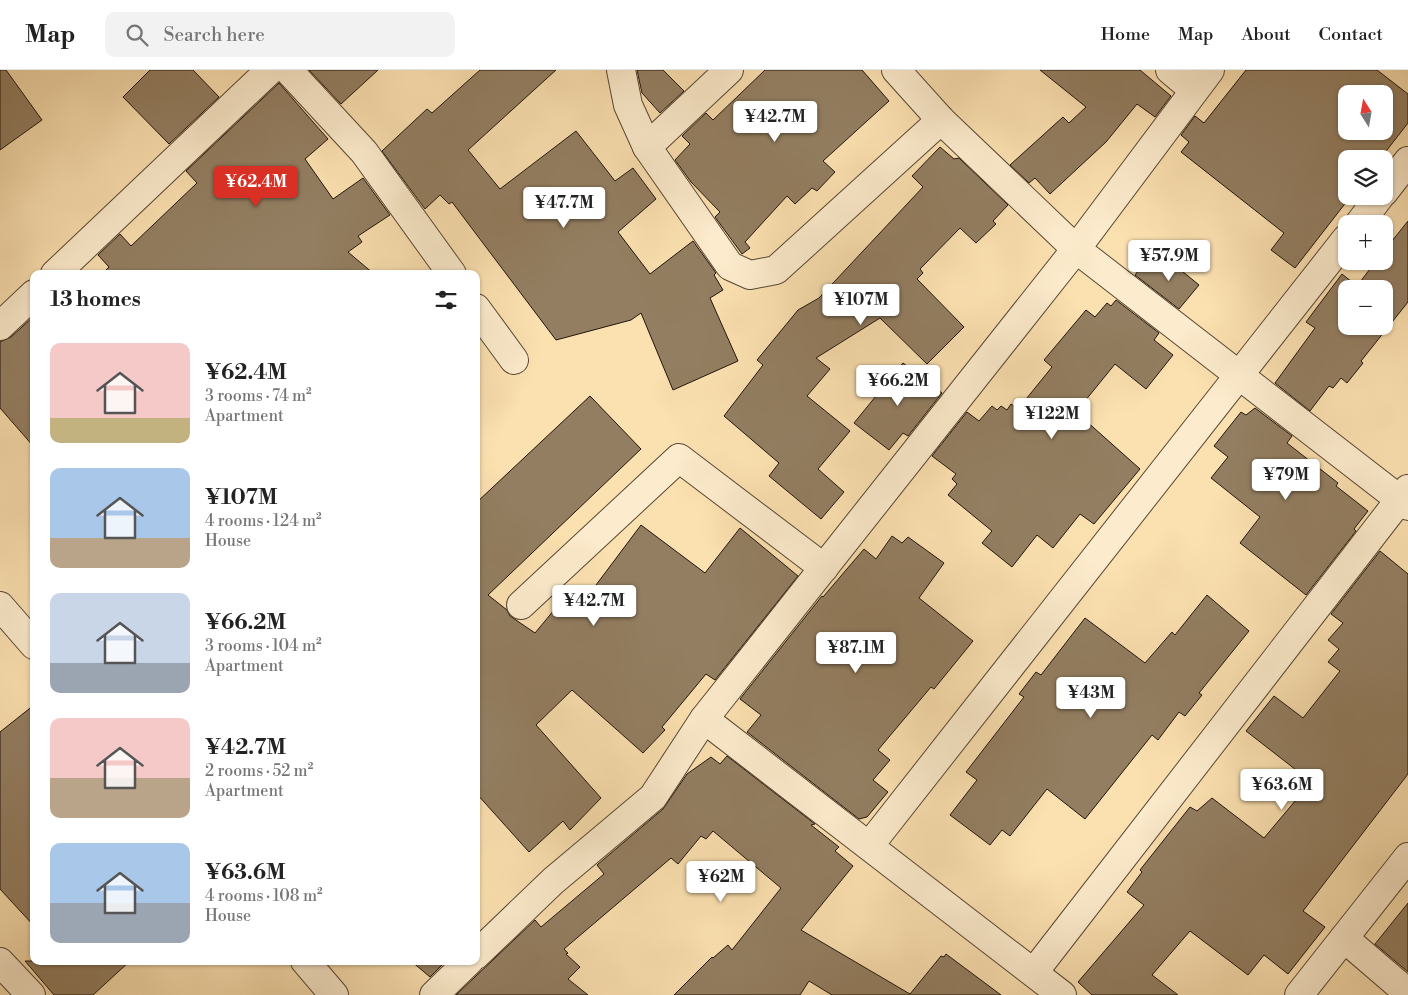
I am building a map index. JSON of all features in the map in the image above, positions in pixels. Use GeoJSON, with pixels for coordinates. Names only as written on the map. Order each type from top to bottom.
{"type":"FeatureCollection","features":[{"type":"Feature","properties":{"kind":"street"},"geometry":{"type":"LineString","coordinates":[[59,270],[270,70]]}},
{"type":"Feature","properties":{"kind":"street"},"geometry":{"type":"LineString","coordinates":[[288,70],[364,152],[449,270]]}},
{"type":"Feature","properties":{"kind":"street"},"geometry":{"type":"LineString","coordinates":[[621,70],[628,105],[647,147],[730,266],[750,275],[776,270],[941,120]]}},
{"type":"Feature","properties":{"kind":"street"},"geometry":{"type":"LineString","coordinates":[[647,147],[729,70]]}},
{"type":"Feature","properties":{"kind":"street"},"geometry":{"type":"LineString","coordinates":[[896,70],[941,120],[1076,249],[1240,376],[1405,498],[1034,972]]}},
{"type":"Feature","properties":{"kind":"street"},"geometry":{"type":"LineString","coordinates":[[480,950],[553,881],[653,797],[704,720],[1076,249],[1202,80],[1170,70]]}},
{"type":"Feature","properties":{"kind":"street"},"geometry":{"type":"LineString","coordinates":[[1393,180],[1408,161]]}},
{"type":"Feature","properties":{"kind":"street"},"geometry":{"type":"LineString","coordinates":[[1365,215],[1373,205]]}},
{"type":"Feature","properties":{"kind":"street"},"geometry":{"type":"LineString","coordinates":[[869,846],[1338,249]]}},
{"type":"Feature","properties":{"kind":"street"},"geometry":{"type":"LineString","coordinates":[[0,326],[30,298]]}},
{"type":"Feature","properties":{"kind":"street"},"geometry":{"type":"LineString","coordinates":[[480,313],[514,360]]}},
{"type":"Feature","properties":{"kind":"street"},"geometry":{"type":"LineString","coordinates":[[521,605],[679,458],[824,568]]}},
{"type":"Feature","properties":{"kind":"street"},"geometry":{"type":"LineString","coordinates":[[0,606],[30,640]]}},
{"type":"Feature","properties":{"kind":"street"},"geometry":{"type":"LineString","coordinates":[[704,720],[1062,995]]}},
{"type":"Feature","properties":{"kind":"street"},"geometry":{"type":"LineString","coordinates":[[1299,995],[1408,858]]}},
{"type":"Feature","properties":{"kind":"street"},"geometry":{"type":"LineString","coordinates":[[1344,938],[1408,993]]}},
{"type":"Feature","properties":{"kind":"street"},"geometry":{"type":"LineString","coordinates":[[0,962],[31,995]]}},
{"type":"Feature","properties":{"kind":"street"},"geometry":{"type":"LineString","coordinates":[[308,965],[334,995]]}},
{"type":"Feature","properties":{"kind":"street"},"geometry":{"type":"LineString","coordinates":[[434,995],[465,965]]}},
{"type":"Feature","properties":{"kind":"building"},"geometry":{"type":"Polygon","coordinates":[[[0,70],[6,70],[42,120],[0,150],[0,70]]]}},
{"type":"Feature","properties":{"kind":"building"},"geometry":{"type":"Polygon","coordinates":[[[150,70],[193,70],[219,97],[169,144],[123,97],[150,70]]]}},
{"type":"Feature","properties":{"kind":"building"},"geometry":{"type":"Polygon","coordinates":[[[309,70],[378,70],[341,104],[309,70]]]}},
{"type":"Feature","properties":{"kind":"building"},"geometry":{"type":"Polygon","coordinates":[[[480,70],[556,70],[468,150],[500,189],[576,131],[615,181],[633,168],[656,199],[618,232],[650,274],[693,241],[716,273],[714,275],[723,290],[710,298],[738,361],[673,390],[641,313],[631,320],[556,340],[452,202],[449,204],[440,195],[425,209],[382,151],[427,109],[432,113],[480,70]]]}},
{"type":"Feature","properties":{"kind":"building"},"geometry":{"type":"Polygon","coordinates":[[[637,70],[663,70],[684,91],[660,113],[642,93],[637,70]]]}},
{"type":"Feature","properties":{"kind":"building"},"geometry":{"type":"Polygon","coordinates":[[[765,70],[862,70],[889,101],[823,161],[835,172],[817,191],[812,188],[795,204],[787,196],[745,242],[750,248],[742,254],[715,217],[720,212],[691,182],[675,160],[690,144],[682,136],[706,113],[713,120],[765,70]]]}},
{"type":"Feature","properties":{"kind":"building"},"geometry":{"type":"Polygon","coordinates":[[[1040,70],[1140,70],[1171,96],[1155,117],[1137,104],[1106,142],[1050,194],[1035,178],[1029,183],[1010,165],[1063,117],[1069,123],[1086,107],[1040,70]]]}},
{"type":"Feature","properties":{"kind":"building"},"geometry":{"type":"Polygon","coordinates":[[[1246,70],[1377,70],[1408,94],[1408,123],[1387,150],[1338,150],[1338,205],[1344,205],[1295,268],[1271,250],[1284,233],[1181,152],[1189,142],[1181,135],[1195,116],[1204,123],[1246,70]]]}},
{"type":"Feature","properties":{"kind":"building"},"geometry":{"type":"Polygon","coordinates":[[[279,83],[328,139],[305,159],[333,199],[363,178],[390,215],[358,236],[362,242],[348,252],[369,270],[106,270],[109,267],[98,255],[120,234],[131,246],[197,183],[186,171],[279,83]]]}},
{"type":"Feature","properties":{"kind":"building"},"geometry":{"type":"Polygon","coordinates":[[[940,147],[954,159],[959,158],[1008,205],[993,221],[996,224],[976,243],[960,228],[920,269],[923,273],[917,279],[964,327],[927,364],[880,318],[816,358],[830,369],[807,396],[850,431],[818,469],[844,492],[821,519],[769,476],[779,463],[724,416],[763,365],[757,360],[798,310],[819,298],[923,187],[912,176],[940,147]]]}},
{"type":"Feature","properties":{"kind":"building"},"geometry":{"type":"Polygon","coordinates":[[[1408,221],[1408,302],[1393,321],[1393,280],[1362,280],[1369,270],[1393,270],[1393,240],[1408,221]]]}},
{"type":"Feature","properties":{"kind":"building"},"geometry":{"type":"Polygon","coordinates":[[[1165,257],[1199,285],[1179,309],[1135,275],[1144,263],[1154,270],[1165,257]]]}},
{"type":"Feature","properties":{"kind":"building"},"geometry":{"type":"Polygon","coordinates":[[[1342,274],[1350,280],[1338,280],[1338,335],[1382,335],[1361,361],[1363,363],[1347,383],[1341,378],[1333,388],[1329,386],[1310,411],[1275,383],[1315,328],[1306,322],[1342,274]]]}},
{"type":"Feature","properties":{"kind":"building"},"geometry":{"type":"Polygon","coordinates":[[[1116,300],[1159,333],[1154,340],[1173,355],[1146,389],[1115,364],[1076,412],[1140,469],[1094,524],[1080,514],[1053,548],[1037,535],[1012,567],[982,543],[992,531],[948,495],[957,484],[952,479],[956,474],[932,456],[967,412],[979,421],[992,406],[997,410],[1001,406],[1007,410],[1011,404],[1018,409],[1052,367],[1044,360],[1086,310],[1095,317],[1107,303],[1111,306],[1116,300]]]}},
{"type":"Feature","properties":{"kind":"building"},"geometry":{"type":"Polygon","coordinates":[[[30,320],[30,442],[0,408],[0,342],[11,337],[30,320]]]}},
{"type":"Feature","properties":{"kind":"building"},"geometry":{"type":"Polygon","coordinates":[[[903,363],[942,393],[908,436],[903,433],[889,450],[854,423],[903,363]]]}},
{"type":"Feature","properties":{"kind":"building"},"geometry":{"type":"Polygon","coordinates":[[[590,396],[641,449],[488,595],[507,610],[510,616],[535,633],[574,586],[587,597],[641,525],[705,573],[740,528],[798,576],[715,680],[706,674],[662,727],[665,730],[643,753],[572,690],[536,725],[601,798],[570,830],[563,821],[529,852],[480,797],[480,499],[590,396]]]}},
{"type":"Feature","properties":{"kind":"building"},"geometry":{"type":"Polygon","coordinates":[[[1255,408],[1292,436],[1287,443],[1338,483],[1336,486],[1368,511],[1354,529],[1356,531],[1306,595],[1240,543],[1260,517],[1211,478],[1228,457],[1214,446],[1241,412],[1246,415],[1255,408]]]}},
{"type":"Feature","properties":{"kind":"building"},"geometry":{"type":"Polygon","coordinates":[[[892,536],[902,543],[908,537],[944,563],[919,598],[973,641],[934,689],[931,687],[878,750],[890,760],[873,780],[888,792],[867,817],[859,819],[747,732],[761,715],[740,699],[822,596],[864,549],[876,559],[892,536]]]}},
{"type":"Feature","properties":{"kind":"building"},"geometry":{"type":"Polygon","coordinates":[[[1380,551],[1408,574],[1408,774],[1303,911],[1325,927],[1288,974],[1264,955],[1248,975],[1190,931],[1152,975],[1178,995],[1092,995],[1078,982],[1144,905],[1127,892],[1142,872],[1140,870],[1190,807],[1197,811],[1212,798],[1264,838],[1301,794],[1299,793],[1309,780],[1246,731],[1274,696],[1303,718],[1340,671],[1328,662],[1339,649],[1328,640],[1343,623],[1331,614],[1380,551]]]}},
{"type":"Feature","properties":{"kind":"building"},"geometry":{"type":"Polygon","coordinates":[[[1207,595],[1249,631],[1199,693],[1202,695],[1185,716],[1179,712],[1158,740],[1152,735],[1085,819],[1047,789],[1010,836],[1002,830],[990,845],[950,815],[977,780],[966,772],[1024,697],[1019,694],[1036,672],[1041,675],[1085,618],[1145,663],[1172,632],[1175,635],[1207,595]]]}},
{"type":"Feature","properties":{"kind":"building"},"geometry":{"type":"Polygon","coordinates":[[[30,708],[30,922],[0,889],[0,732],[30,708]]]}},
{"type":"Feature","properties":{"kind":"building"},"geometry":{"type":"Polygon","coordinates":[[[727,756],[815,824],[811,825],[839,847],[835,851],[853,866],[801,930],[910,994],[941,956],[944,957],[946,954],[1001,995],[832,995],[809,981],[800,995],[674,995],[712,957],[728,945],[732,950],[781,888],[713,831],[706,839],[701,836],[678,864],[671,858],[564,949],[568,953],[566,954],[580,967],[568,979],[588,995],[456,995],[535,920],[541,927],[604,874],[597,865],[663,809],[687,774],[711,757],[720,764],[727,756]]]}},
{"type":"Feature","properties":{"kind":"building"},"geometry":{"type":"Polygon","coordinates":[[[1408,903],[1408,972],[1375,944],[1408,903]]]}},
{"type":"Feature","properties":{"kind":"building"},"geometry":{"type":"Polygon","coordinates":[[[25,961],[30,961],[30,965],[126,965],[93,995],[54,995],[25,961]]]}},
{"type":"Feature","properties":{"kind":"building"},"geometry":{"type":"Polygon","coordinates":[[[416,965],[442,965],[430,977],[416,965]]]}}]}
